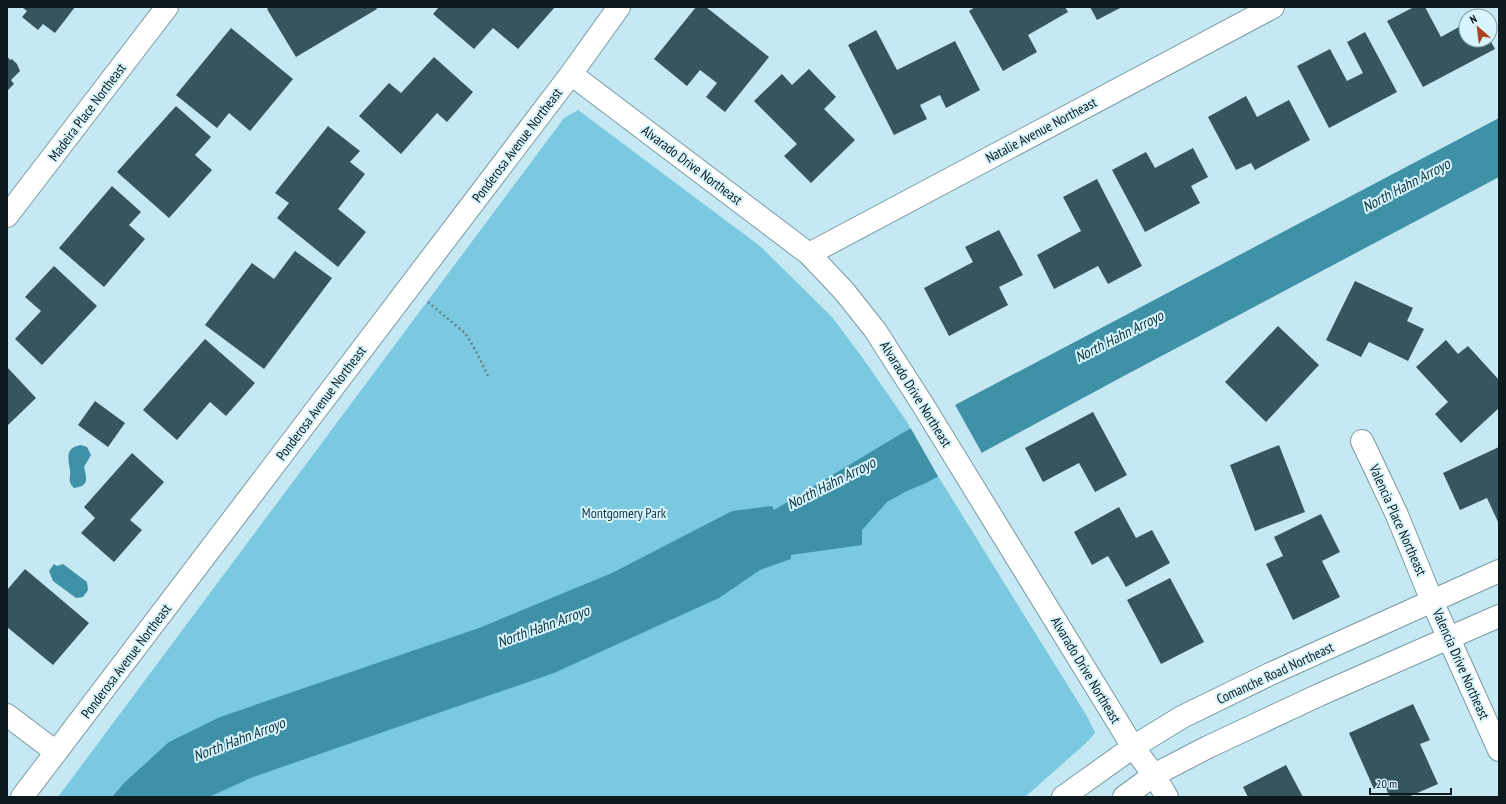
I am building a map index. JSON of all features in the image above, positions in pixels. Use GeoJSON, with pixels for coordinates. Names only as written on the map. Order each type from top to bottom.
{"type":"FeatureCollection","features":[{"type":"Feature","properties":{"kind":"street","name":"Madeira Place Northeast"},"geometry":{"type":"LineString","coordinates":[[7,216],[167,7]]}},
{"type":"Feature","properties":{"kind":"street","name":"Ponderosa Avenue Northeast"},"geometry":{"type":"LineString","coordinates":[[22,797],[571,74],[619,7]]}},
{"type":"Feature","properties":{"kind":"street","name":"Natalie Avenue Northeast"},"geometry":{"type":"LineString","coordinates":[[809,254],[1273,7]]}},
{"type":"Feature","properties":{"kind":"street","name":"Alvarado Drive Northeast"},"geometry":{"type":"LineString","coordinates":[[571,74],[809,254],[844,291],[876,330],[969,478],[1133,747],[1167,797]]}},
{"type":"Feature","properties":{"kind":"street","name":"Valencia Place Northeast"},"geometry":{"type":"LineString","coordinates":[[1362,441],[1400,522],[1432,600]]}},
{"type":"Feature","properties":{"kind":"street","name":"Comanche Road Northeast"},"geometry":{"type":"LineString","coordinates":[[1063,797],[1133,747],[1182,717],[1270,674],[1499,571]]}},
{"type":"Feature","properties":{"kind":"street","name":"Valencia Drive Northeast"},"geometry":{"type":"LineString","coordinates":[[1432,600],[1499,750]]}},
{"type":"Feature","properties":{"kind":"street"},"geometry":{"type":"LineString","coordinates":[[1124,797],[1154,776],[1208,747],[1319,695],[1499,616]]}},
{"type":"Feature","properties":{"kind":"street"},"geometry":{"type":"LineString","coordinates":[[7,715],[56,752]]}},
{"type":"Feature","properties":{"kind":"path"},"geometry":{"type":"LineString","coordinates":[[426,300],[466,333],[488,378]]}},
{"type":"Feature","properties":{"kind":"green space","name":"Montgomery Park"},"geometry":{"type":"Polygon","coordinates":[[[578,110],[760,246],[832,317],[907,422],[941,481],[1088,718],[1095,733],[1086,743],[1025,797],[58,797],[564,118],[578,110]]]}},
{"type":"Feature","properties":{"kind":"water","name":"North Hahn Arroyo"},"geometry":{"type":"Polygon","coordinates":[[[1499,118],[1499,177],[1120,378],[926,483],[887,502],[862,530],[862,545],[791,555],[791,559],[760,570],[719,598],[554,673],[253,777],[209,797],[112,797],[125,782],[169,742],[220,717],[479,628],[612,573],[732,511],[772,506],[774,510],[904,432],[1499,118]]]}},
{"type":"Feature","properties":{"kind":"water"},"geometry":{"type":"Polygon","coordinates":[[[81,445],[87,447],[91,455],[84,467],[86,475],[85,484],[74,488],[70,481],[68,457],[72,448],[81,445]]]}},
{"type":"Feature","properties":{"kind":"water"},"geometry":{"type":"Polygon","coordinates":[[[54,564],[57,566],[63,564],[87,582],[88,590],[83,597],[76,598],[53,581],[49,571],[54,564]]]}},
{"type":"Feature","properties":{"kind":"pier"},"geometry":{"type":"Polygon","coordinates":[[[954,403],[983,455],[939,478],[910,427],[954,403]]]}},
{"type":"Feature","properties":{"kind":"building"},"geometry":{"type":"Polygon","coordinates":[[[22,7],[75,7],[55,33],[43,24],[38,30],[22,17],[27,11],[22,7]]]}},
{"type":"Feature","properties":{"kind":"building"},"geometry":{"type":"Polygon","coordinates":[[[270,7],[376,7],[377,9],[296,57],[267,9],[270,7]]]}},
{"type":"Feature","properties":{"kind":"building"},"geometry":{"type":"Polygon","coordinates":[[[439,7],[555,7],[518,49],[493,28],[474,49],[433,14],[439,7]]]}},
{"type":"Feature","properties":{"kind":"building"},"geometry":{"type":"Polygon","coordinates":[[[696,7],[706,7],[769,57],[725,112],[706,97],[717,83],[700,70],[687,86],[654,59],[696,7]]]}},
{"type":"Feature","properties":{"kind":"building"},"geometry":{"type":"Polygon","coordinates":[[[975,7],[1065,7],[1068,12],[1028,35],[1037,52],[1003,71],[969,11],[975,7]]]}},
{"type":"Feature","properties":{"kind":"building"},"geometry":{"type":"Polygon","coordinates":[[[1090,7],[1122,7],[1097,20],[1090,7]]]}},
{"type":"Feature","properties":{"kind":"building"},"geometry":{"type":"Polygon","coordinates":[[[1414,7],[1425,7],[1441,37],[1458,27],[1458,48],[1495,49],[1423,87],[1387,21],[1414,7]]]}},
{"type":"Feature","properties":{"kind":"building"},"geometry":{"type":"Polygon","coordinates":[[[231,28],[293,79],[250,131],[229,113],[217,128],[176,95],[231,28]]]}},
{"type":"Feature","properties":{"kind":"building"},"geometry":{"type":"Polygon","coordinates":[[[876,30],[897,70],[955,41],[980,90],[946,108],[940,95],[920,105],[927,119],[894,135],[848,45],[876,30]]]}},
{"type":"Feature","properties":{"kind":"building"},"geometry":{"type":"Polygon","coordinates":[[[1365,32],[1397,92],[1329,128],[1297,66],[1330,49],[1347,81],[1363,73],[1347,42],[1365,32]]]}},
{"type":"Feature","properties":{"kind":"building"},"geometry":{"type":"Polygon","coordinates":[[[7,56],[10,60],[12,59],[17,64],[20,71],[11,80],[14,84],[7,91],[7,56]]]}},
{"type":"Feature","properties":{"kind":"building"},"geometry":{"type":"Polygon","coordinates":[[[434,57],[473,92],[447,122],[437,113],[401,154],[359,116],[389,83],[401,93],[434,57]]]}},
{"type":"Feature","properties":{"kind":"building"},"geometry":{"type":"Polygon","coordinates":[[[809,69],[836,97],[824,109],[855,140],[811,183],[784,156],[797,144],[754,101],[782,74],[792,85],[809,69]]]}},
{"type":"Feature","properties":{"kind":"building"},"geometry":{"type":"Polygon","coordinates":[[[1246,96],[1257,117],[1289,100],[1310,140],[1255,170],[1251,163],[1236,170],[1208,117],[1246,96]]]}},
{"type":"Feature","properties":{"kind":"building"},"geometry":{"type":"Polygon","coordinates":[[[176,106],[211,137],[195,155],[212,170],[169,218],[117,172],[176,106]]]}},
{"type":"Feature","properties":{"kind":"building"},"geometry":{"type":"Polygon","coordinates":[[[328,126],[360,151],[350,162],[365,174],[338,209],[366,232],[338,267],[277,218],[289,203],[275,193],[328,126]]]}},
{"type":"Feature","properties":{"kind":"building"},"geometry":{"type":"Polygon","coordinates":[[[1193,148],[1208,177],[1191,186],[1200,203],[1145,232],[1112,170],[1146,152],[1155,168],[1193,148]]]}},
{"type":"Feature","properties":{"kind":"building"},"geometry":{"type":"Polygon","coordinates":[[[1097,179],[1142,266],[1108,284],[1098,266],[1054,289],[1037,255],[1081,231],[1063,197],[1097,179]]]}},
{"type":"Feature","properties":{"kind":"building"},"geometry":{"type":"Polygon","coordinates":[[[112,186],[141,212],[129,225],[145,239],[104,287],[59,248],[112,186]]]}},
{"type":"Feature","properties":{"kind":"building"},"geometry":{"type":"Polygon","coordinates":[[[999,230],[1023,275],[999,287],[1008,305],[949,336],[924,288],[973,262],[965,247],[999,230]]]}},
{"type":"Feature","properties":{"kind":"building"},"geometry":{"type":"Polygon","coordinates":[[[295,251],[332,278],[264,369],[205,325],[252,263],[274,279],[295,251]]]}},
{"type":"Feature","properties":{"kind":"building"},"geometry":{"type":"Polygon","coordinates":[[[54,266],[97,306],[42,365],[15,339],[41,311],[25,297],[54,266]]]}},
{"type":"Feature","properties":{"kind":"building"},"geometry":{"type":"Polygon","coordinates":[[[1355,281],[1413,308],[1407,321],[1424,329],[1408,361],[1369,342],[1361,357],[1326,340],[1355,281]]]}},
{"type":"Feature","properties":{"kind":"building"},"geometry":{"type":"Polygon","coordinates":[[[1278,326],[1319,365],[1266,422],[1225,382],[1278,326]]]}},
{"type":"Feature","properties":{"kind":"building"},"geometry":{"type":"Polygon","coordinates":[[[205,339],[255,383],[226,416],[210,402],[177,440],[143,410],[205,339]]]}},
{"type":"Feature","properties":{"kind":"building"},"geometry":{"type":"Polygon","coordinates":[[[1446,340],[1458,354],[1468,346],[1499,380],[1499,408],[1461,443],[1435,414],[1448,402],[1416,367],[1446,340]]]}},
{"type":"Feature","properties":{"kind":"building"},"geometry":{"type":"Polygon","coordinates":[[[7,367],[36,398],[7,426],[7,367]]]}},
{"type":"Feature","properties":{"kind":"building"},"geometry":{"type":"Polygon","coordinates":[[[95,401],[125,423],[108,447],[78,425],[95,401]]]}},
{"type":"Feature","properties":{"kind":"building"},"geometry":{"type":"Polygon","coordinates":[[[1093,412],[1127,475],[1095,492],[1079,463],[1043,482],[1025,448],[1093,412]]]}},
{"type":"Feature","properties":{"kind":"building"},"geometry":{"type":"Polygon","coordinates":[[[1279,445],[1305,512],[1255,531],[1230,465],[1279,445]]]}},
{"type":"Feature","properties":{"kind":"building"},"geometry":{"type":"Polygon","coordinates":[[[1499,447],[1499,524],[1487,498],[1460,510],[1443,473],[1499,447]]]}},
{"type":"Feature","properties":{"kind":"building"},"geometry":{"type":"Polygon","coordinates":[[[132,453],[164,482],[130,520],[142,530],[114,562],[81,533],[95,518],[84,507],[132,453]]]}},
{"type":"Feature","properties":{"kind":"building"},"geometry":{"type":"Polygon","coordinates":[[[1119,507],[1136,538],[1152,530],[1170,563],[1126,587],[1108,556],[1092,565],[1074,532],[1119,507]]]}},
{"type":"Feature","properties":{"kind":"building"},"geometry":{"type":"Polygon","coordinates":[[[1321,514],[1340,552],[1322,561],[1340,597],[1293,620],[1266,564],[1283,556],[1274,537],[1321,514]]]}},
{"type":"Feature","properties":{"kind":"building"},"geometry":{"type":"Polygon","coordinates":[[[25,569],[89,623],[53,665],[7,627],[7,590],[25,569]]]}},
{"type":"Feature","properties":{"kind":"building"},"geometry":{"type":"Polygon","coordinates":[[[1170,578],[1204,642],[1161,664],[1127,600],[1170,578]]]}},
{"type":"Feature","properties":{"kind":"building"},"geometry":{"type":"Polygon","coordinates":[[[1413,704],[1430,740],[1420,744],[1438,784],[1408,797],[1390,797],[1384,784],[1374,789],[1349,733],[1413,704]]]}},
{"type":"Feature","properties":{"kind":"building"},"geometry":{"type":"Polygon","coordinates":[[[1286,765],[1303,797],[1248,797],[1243,787],[1286,765]]]}}]}
